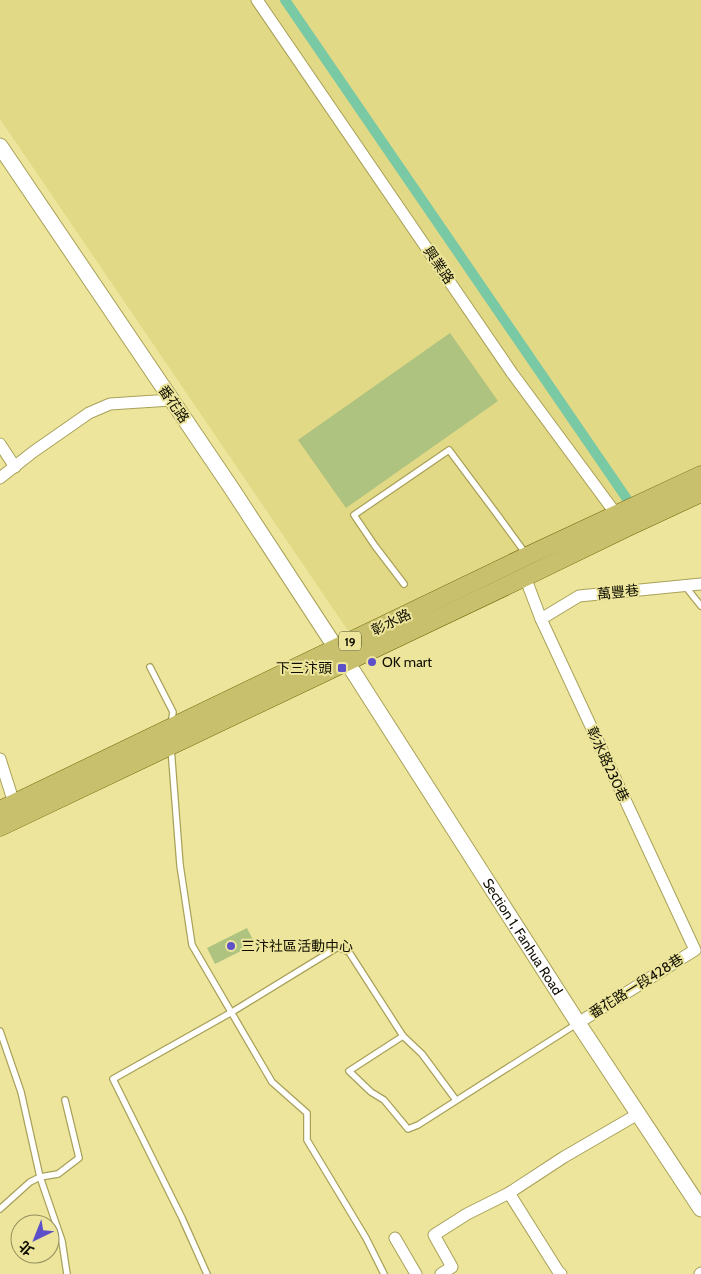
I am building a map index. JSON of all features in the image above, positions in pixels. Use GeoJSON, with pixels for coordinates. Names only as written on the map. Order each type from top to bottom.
{"type":"FeatureCollection","features":[{"type":"Feature","properties":{"kind":"main road","name":"番花路"},"geometry":{"type":"LineString","coordinates":[[0,146],[347,662]]}},
{"type":"Feature","properties":{"kind":"main road","name":"彰水路"},"geometry":{"type":"LineString","coordinates":[[7,806],[347,662],[525,577],[701,475]]}},
{"type":"Feature","properties":{"kind":"main road","name":"彰水路"},"geometry":{"type":"LineString","coordinates":[[0,827],[336,648],[527,556],[566,538],[701,493]]}},
{"type":"Feature","properties":{"kind":"main road","name":"Section 1, Fanhua Road"},"geometry":{"type":"LineString","coordinates":[[347,662],[578,1023],[701,1209]]}},
{"type":"Feature","properties":{"kind":"street","name":"興業路"},"geometry":{"type":"LineString","coordinates":[[257,0],[512,372],[621,521]]}},
{"type":"Feature","properties":{"kind":"street"},"geometry":{"type":"LineString","coordinates":[[0,478],[89,413],[110,404],[171,400]]}},
{"type":"Feature","properties":{"kind":"street"},"geometry":{"type":"LineString","coordinates":[[0,444],[15,467]]}},
{"type":"Feature","properties":{"kind":"street","name":"彰水路230巷"},"geometry":{"type":"LineString","coordinates":[[525,577],[541,619],[699,951]]}},
{"type":"Feature","properties":{"kind":"street","name":"萬豐巷"},"geometry":{"type":"LineString","coordinates":[[541,619],[579,596],[695,586]]}},
{"type":"Feature","properties":{"kind":"street"},"geometry":{"type":"LineString","coordinates":[[0,759],[7,806]]}},
{"type":"Feature","properties":{"kind":"street","name":"番花路一段428巷"},"geometry":{"type":"LineString","coordinates":[[578,1023],[699,951]]}},
{"type":"Feature","properties":{"kind":"street"},"geometry":{"type":"LineString","coordinates":[[441,1274],[452,1267],[434,1235],[467,1214],[509,1193],[564,1156],[638,1114]]}},
{"type":"Feature","properties":{"kind":"street"},"geometry":{"type":"LineString","coordinates":[[509,1193],[561,1274]]}},
{"type":"Feature","properties":{"kind":"street"},"geometry":{"type":"LineString","coordinates":[[395,1238],[416,1274]]}},
{"type":"Feature","properties":{"kind":"lane"},"geometry":{"type":"LineString","coordinates":[[404,584],[354,515],[449,450],[527,556]]}},
{"type":"Feature","properties":{"kind":"lane"},"geometry":{"type":"LineString","coordinates":[[695,586],[701,606]]}},
{"type":"Feature","properties":{"kind":"lane"},"geometry":{"type":"LineString","coordinates":[[150,668],[173,712],[170,737],[180,865],[192,945],[272,1082],[307,1113],[307,1140],[366,1238],[384,1274]]}},
{"type":"Feature","properties":{"kind":"lane"},"geometry":{"type":"LineString","coordinates":[[207,1274],[182,1218],[113,1079],[232,1012],[338,947],[349,952],[403,1036],[422,1054],[456,1100]]}},
{"type":"Feature","properties":{"kind":"lane"},"geometry":{"type":"LineString","coordinates":[[403,1036],[350,1071],[371,1092],[384,1100],[408,1129],[418,1125],[578,1023]]}},
{"type":"Feature","properties":{"kind":"lane"},"geometry":{"type":"LineString","coordinates":[[0,1031],[21,1092],[40,1177],[62,1241],[66,1274]]}},
{"type":"Feature","properties":{"kind":"lane"},"geometry":{"type":"LineString","coordinates":[[0,1208],[30,1182],[40,1177],[58,1174],[79,1158],[66,1100]]}},
{"type":"Feature","properties":{"kind":"shaded area"},"geometry":{"type":"Polygon","coordinates":[[[0,0],[701,0],[701,471],[351,635],[0,119],[0,0]]]}},
{"type":"Feature","properties":{"kind":"building"},"geometry":{"type":"Polygon","coordinates":[[[450,333],[498,401],[346,508],[298,440],[450,333]]]}},
{"type":"Feature","properties":{"kind":"building","name":"三汴社區活動中心"},"geometry":{"type":"Polygon","coordinates":[[[247,928],[255,944],[215,964],[207,948],[247,928]]]}},
{"type":"Feature","properties":{"kind":"waterway"},"geometry":{"type":"LineString","coordinates":[[285,0],[627,499]]}},
{"type":"Feature","properties":{"kind":"place","name":"OK mart"},"geometry":{"type":"Point","coordinates":[372,662]}},
{"type":"Feature","properties":{"kind":"place","name":"下三汴頭"},"geometry":{"type":"Point","coordinates":[342,668]}},
{"type":"Feature","properties":{"kind":"place","name":"三汴社區活動中心"},"geometry":{"type":"Point","coordinates":[231,946]}}]}
